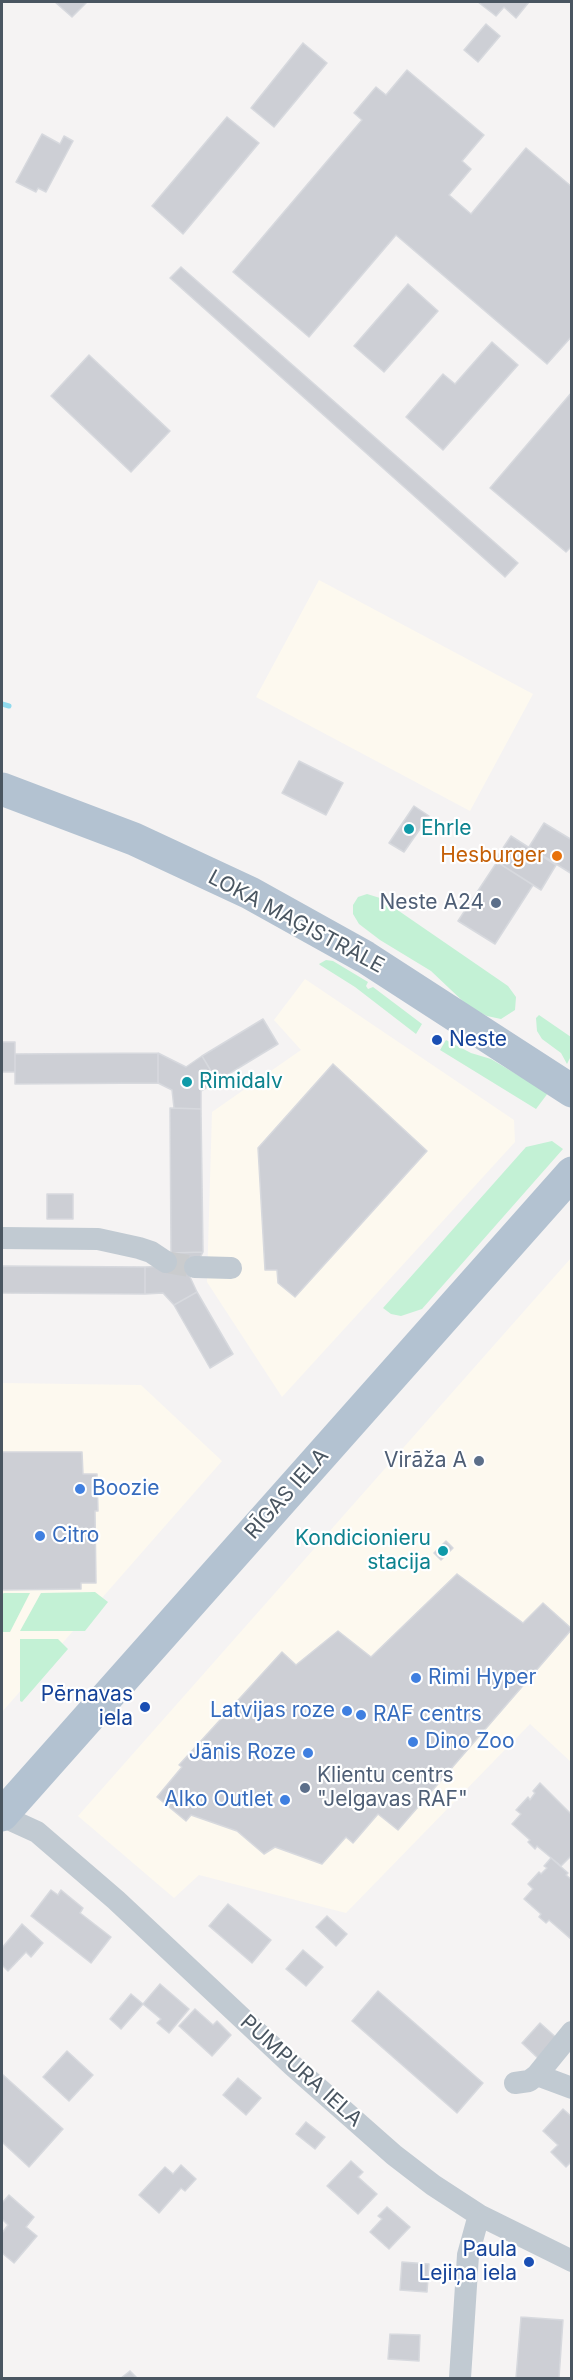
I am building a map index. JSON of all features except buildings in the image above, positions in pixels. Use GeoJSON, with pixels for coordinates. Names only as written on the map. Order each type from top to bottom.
{"type":"FeatureCollection","features":[{"type":"Feature","properties":{"kind":"main road","name":"LOKA MAĢISTRĀLE"},"geometry":{"type":"LineString","coordinates":[[2,789],[134,839],[250,893],[366,957],[572,1091]]}},
{"type":"Feature","properties":{"kind":"main road","name":"RĪGAS IELA"},"geometry":{"type":"LineString","coordinates":[[2,1815],[572,1173]]}},
{"type":"Feature","properties":{"kind":"street"},"geometry":{"type":"LineString","coordinates":[[2,1238],[98,1239],[151,1252],[166,1262]]}},
{"type":"Feature","properties":{"kind":"street"},"geometry":{"type":"LineString","coordinates":[[195,1267],[231,1268]]}},
{"type":"Feature","properties":{"kind":"street","name":"PUMPURA IELA"},"geometry":{"type":"LineString","coordinates":[[2,1815],[37,1832],[116,1900],[284,2057],[394,2155],[433,2185],[479,2215]]}},
{"type":"Feature","properties":{"kind":"street"},"geometry":{"type":"LineString","coordinates":[[515,2084],[529,2081],[537,2075],[572,2032]]}},
{"type":"Feature","properties":{"kind":"street"},"geometry":{"type":"LineString","coordinates":[[537,2075],[572,2088]]}},
{"type":"Feature","properties":{"kind":"street"},"geometry":{"type":"LineString","coordinates":[[460,2379],[468,2255],[479,2215],[572,2261]]}},
{"type":"Feature","properties":{"kind":"shaded area"},"geometry":{"type":"Polygon","coordinates":[[[319,580],[533,694],[470,811],[256,697],[319,580]]]}},
{"type":"Feature","properties":{"kind":"shaded area"},"geometry":{"type":"Polygon","coordinates":[[[305,979],[514,1120],[515,1142],[282,1397],[207,1282],[212,1112],[301,1050],[274,1020],[305,979]]]}},
{"type":"Feature","properties":{"kind":"shaded area"},"geometry":{"type":"Polygon","coordinates":[[[571,1258],[571,1762],[530,1724],[346,1913],[199,1875],[174,1898],[78,1816],[571,1258]]]}},
{"type":"Feature","properties":{"kind":"shaded area"},"geometry":{"type":"Polygon","coordinates":[[[2,1383],[141,1385],[222,1461],[2,1712],[2,1383]]]}},
{"type":"Feature","properties":{"kind":"green space"},"geometry":{"type":"Polygon","coordinates":[[[367,894],[380,898],[508,986],[516,997],[515,1010],[501,1019],[487,1016],[469,1007],[431,971],[380,940],[359,924],[353,914],[353,905],[358,897],[367,894]]]}},
{"type":"Feature","properties":{"kind":"green space"},"geometry":{"type":"Polygon","coordinates":[[[326,960],[333,961],[368,982],[366,986],[368,989],[373,987],[422,1024],[416,1034],[355,987],[319,964],[326,960]]]}},
{"type":"Feature","properties":{"kind":"green space"},"geometry":{"type":"Polygon","coordinates":[[[539,1015],[571,1037],[571,1056],[567,1064],[561,1053],[542,1039],[537,1031],[536,1018],[539,1015]]]}},
{"type":"Feature","properties":{"kind":"green space"},"geometry":{"type":"Polygon","coordinates":[[[446,1040],[471,1053],[491,1059],[548,1093],[536,1109],[440,1050],[446,1040]]]}},
{"type":"Feature","properties":{"kind":"green space"},"geometry":{"type":"Polygon","coordinates":[[[552,1141],[563,1149],[422,1309],[401,1316],[391,1314],[383,1308],[526,1147],[552,1141]]]}},
{"type":"Feature","properties":{"kind":"green space"},"geometry":{"type":"Polygon","coordinates":[[[95,1592],[108,1602],[85,1631],[20,1631],[41,1593],[95,1592]]]}},
{"type":"Feature","properties":{"kind":"green space"},"geometry":{"type":"Polygon","coordinates":[[[30,1593],[10,1632],[2,1632],[2,1594],[30,1593]]]}},
{"type":"Feature","properties":{"kind":"green space"},"geometry":{"type":"Polygon","coordinates":[[[20,1639],[58,1639],[68,1649],[22,1702],[20,1701],[20,1639]]]}},
{"type":"Feature","properties":{"kind":"waterway"},"geometry":{"type":"LineString","coordinates":[[2,704],[9,706]]}},
{"type":"Feature","properties":{"kind":"tunnel"},"geometry":{"type":"LineString","coordinates":[[166,1262],[195,1267]]}},
{"type":"Feature","properties":{"kind":"place","name":"Ehrle"},"geometry":{"type":"Point","coordinates":[409,829]}},
{"type":"Feature","properties":{"kind":"place","name":"Hesburger"},"geometry":{"type":"Point","coordinates":[557,856]}},
{"type":"Feature","properties":{"kind":"place","name":"Neste A24"},"geometry":{"type":"Point","coordinates":[496,903]}},
{"type":"Feature","properties":{"kind":"place","name":"Neste"},"geometry":{"type":"Point","coordinates":[437,1040]}},
{"type":"Feature","properties":{"kind":"place","name":"Rimidalv"},"geometry":{"type":"Point","coordinates":[187,1082]}},
{"type":"Feature","properties":{"kind":"place","name":"Virāža A"},"geometry":{"type":"Point","coordinates":[479,1461]}},
{"type":"Feature","properties":{"kind":"place","name":"Boozie"},"geometry":{"type":"Point","coordinates":[80,1489]}},
{"type":"Feature","properties":{"kind":"place","name":"Citro"},"geometry":{"type":"Point","coordinates":[40,1536]}},
{"type":"Feature","properties":{"kind":"place","name":"Kondicionieru stacija"},"geometry":{"type":"Point","coordinates":[443,1551]}},
{"type":"Feature","properties":{"kind":"place","name":"Rimi Hyper"},"geometry":{"type":"Point","coordinates":[416,1678]}},
{"type":"Feature","properties":{"kind":"place","name":"Pērnavas iela"},"geometry":{"type":"Point","coordinates":[145,1707]}},
{"type":"Feature","properties":{"kind":"place","name":"Latvijas roze"},"geometry":{"type":"Point","coordinates":[347,1711]}},
{"type":"Feature","properties":{"kind":"place","name":"RAF centrs"},"geometry":{"type":"Point","coordinates":[361,1715]}},
{"type":"Feature","properties":{"kind":"place","name":"Dino Zoo"},"geometry":{"type":"Point","coordinates":[413,1742]}},
{"type":"Feature","properties":{"kind":"place","name":"Jānis Roze"},"geometry":{"type":"Point","coordinates":[308,1753]}},
{"type":"Feature","properties":{"kind":"place","name":"Klientu centrs \"Jelgavas RAF\""},"geometry":{"type":"Point","coordinates":[305,1788]}},
{"type":"Feature","properties":{"kind":"place","name":"Alko Outlet"},"geometry":{"type":"Point","coordinates":[285,1800]}},
{"type":"Feature","properties":{"kind":"place","name":"Paula Lejiņa iela"},"geometry":{"type":"Point","coordinates":[529,2262]}}]}
